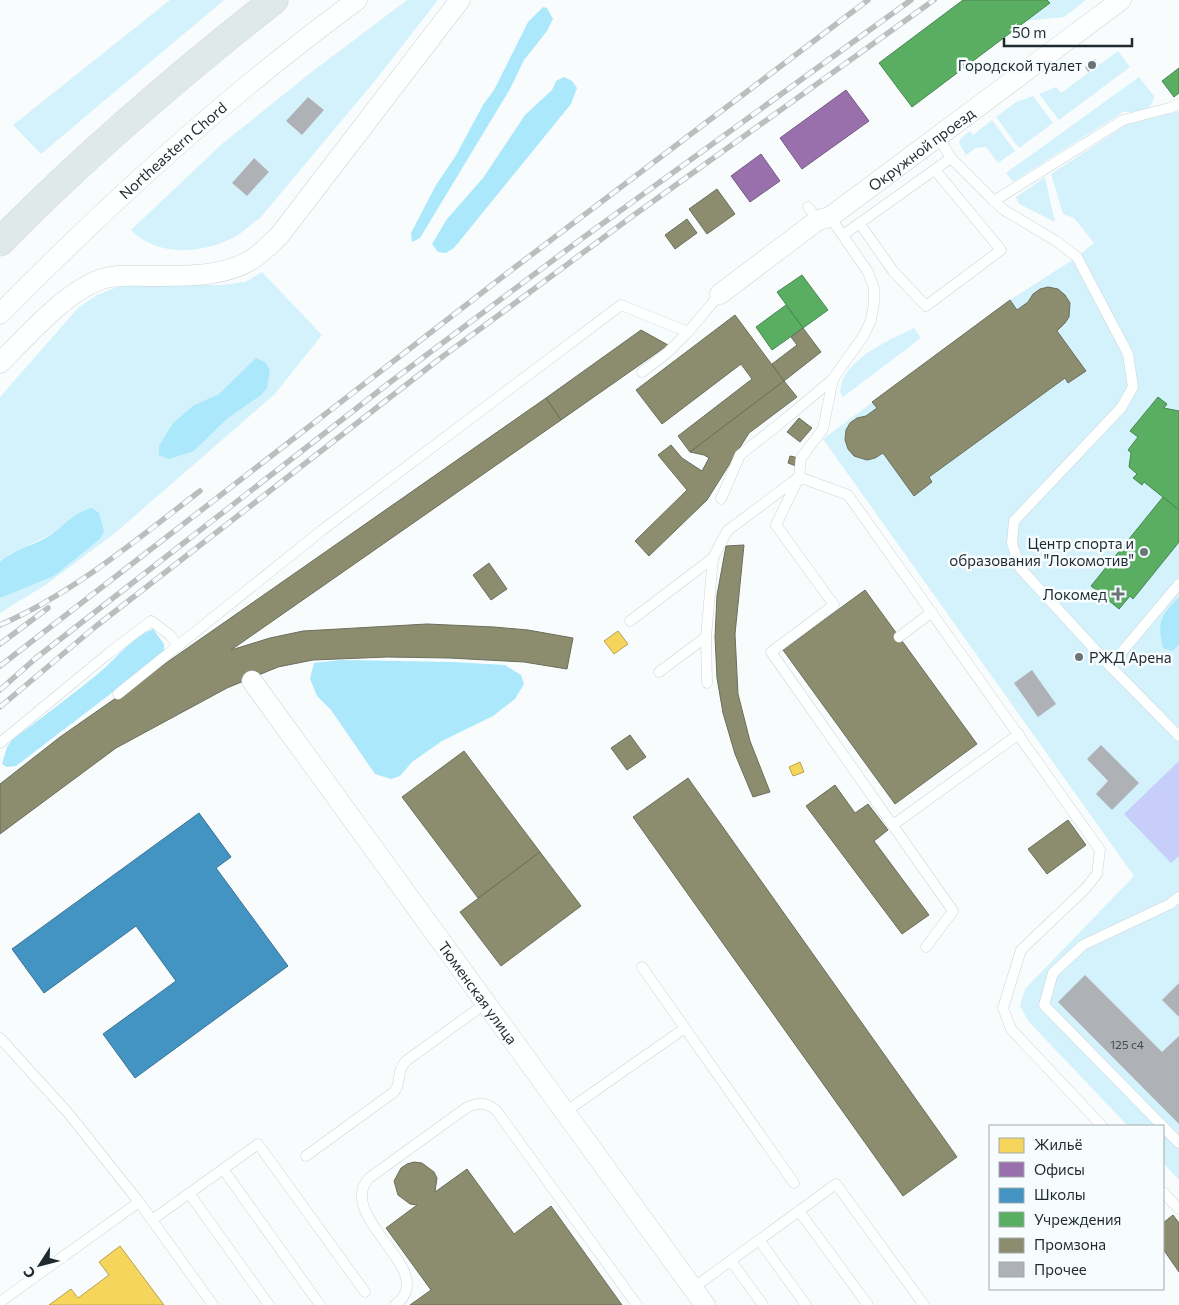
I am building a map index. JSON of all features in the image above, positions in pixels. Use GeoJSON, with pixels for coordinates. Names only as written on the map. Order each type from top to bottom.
{"type":"FeatureCollection","features":[{"type":"Feature","properties":{"kind":"main road"},"geometry":{"type":"LineString","coordinates":[[0,242],[112,135],[208,52],[274,0]]}},
{"type":"Feature","properties":{"kind":"street","name":"Northeastern Chord"},"geometry":{"type":"LineString","coordinates":[[0,314],[56,257],[142,176],[236,95],[357,0]]}},
{"type":"Feature","properties":{"kind":"street"},"geometry":{"type":"LineString","coordinates":[[0,363],[64,301],[85,286],[116,276],[213,274],[254,259],[279,236],[460,0]]}},
{"type":"Feature","properties":{"kind":"street","name":"Окружной проезд"},"geometry":{"type":"LineString","coordinates":[[720,294],[819,215],[938,138],[1121,0]]}},
{"type":"Feature","properties":{"kind":"street","name":"Тюменская улица"},"geometry":{"type":"LineString","coordinates":[[252,681],[705,1305]]}},
{"type":"Feature","properties":{"kind":"lane"},"geometry":{"type":"LineString","coordinates":[[994,201],[1122,120],[1179,104]]}},
{"type":"Feature","properties":{"kind":"lane"},"geometry":{"type":"LineString","coordinates":[[938,138],[951,158],[1004,210],[1056,241],[1077,257],[1128,354],[1134,388],[1121,408],[1014,521],[1012,543],[1020,568],[1110,666],[1179,736]]}},
{"type":"Feature","properties":{"kind":"lane"},"geometry":{"type":"LineString","coordinates":[[843,235],[951,158]]}},
{"type":"Feature","properties":{"kind":"lane"},"geometry":{"type":"LineString","coordinates":[[860,224],[893,271],[926,306],[1001,250],[935,170]]}},
{"type":"Feature","properties":{"kind":"lane"},"geometry":{"type":"LineString","coordinates":[[721,499],[740,455],[833,379],[864,335],[871,320],[874,288],[868,272],[843,235],[819,215]]}},
{"type":"Feature","properties":{"kind":"lane"},"geometry":{"type":"LineString","coordinates":[[642,372],[667,354],[720,294]]}},
{"type":"Feature","properties":{"kind":"lane"},"geometry":{"type":"LineString","coordinates":[[118,694],[322,531],[621,305],[688,332]]}},
{"type":"Feature","properties":{"kind":"lane"},"geometry":{"type":"LineString","coordinates":[[833,379],[823,428],[801,458],[799,478],[776,525],[834,605],[771,652],[953,911],[926,947]]}},
{"type":"Feature","properties":{"kind":"lane"},"geometry":{"type":"LineString","coordinates":[[707,683],[706,637],[713,558],[727,531],[799,478]]}},
{"type":"Feature","properties":{"kind":"lane"},"geometry":{"type":"LineString","coordinates":[[799,478],[848,495],[1100,850],[1097,874],[1091,882],[1021,950],[1003,1008],[1011,1028],[1101,1125]]}},
{"type":"Feature","properties":{"kind":"lane"},"geometry":{"type":"LineString","coordinates":[[630,621],[713,558]]}},
{"type":"Feature","properties":{"kind":"lane"},"geometry":{"type":"LineString","coordinates":[[1110,666],[1179,584]]}},
{"type":"Feature","properties":{"kind":"lane"},"geometry":{"type":"LineString","coordinates":[[899,637],[932,612]]}},
{"type":"Feature","properties":{"kind":"lane"},"geometry":{"type":"LineString","coordinates":[[0,742],[109,653],[151,622],[170,635],[178,646]]}},
{"type":"Feature","properties":{"kind":"lane"},"geometry":{"type":"LineString","coordinates":[[659,672],[706,637]]}},
{"type":"Feature","properties":{"kind":"lane"},"geometry":{"type":"LineString","coordinates":[[893,825],[1019,734]]}},
{"type":"Feature","properties":{"kind":"lane"},"geometry":{"type":"LineString","coordinates":[[1161,1125],[1044,1005],[1053,973],[1083,945],[1170,904],[1179,897]]}},
{"type":"Feature","properties":{"kind":"lane"},"geometry":{"type":"LineString","coordinates":[[642,967],[794,1183]]}},
{"type":"Feature","properties":{"kind":"lane"},"geometry":{"type":"LineString","coordinates":[[306,1156],[394,1092],[399,1082],[401,1067],[406,1061],[486,1004]]}},
{"type":"Feature","properties":{"kind":"lane"},"geometry":{"type":"LineString","coordinates":[[565,1112],[685,1028]]}},
{"type":"Feature","properties":{"kind":"lane"},"geometry":{"type":"LineString","coordinates":[[0,1038],[69,1114],[139,1202],[213,1305]]}},
{"type":"Feature","properties":{"kind":"lane"},"geometry":{"type":"LineString","coordinates":[[395,1305],[404,1296],[408,1281],[404,1269],[368,1216],[363,1202],[363,1189],[369,1178],[466,1108],[484,1103],[496,1110],[636,1305]]}},
{"type":"Feature","properties":{"kind":"lane"},"geometry":{"type":"LineString","coordinates":[[1164,1128],[1179,1143]]}},
{"type":"Feature","properties":{"kind":"lane"},"geometry":{"type":"LineString","coordinates":[[152,1220],[258,1144],[365,1292]]}},
{"type":"Feature","properties":{"kind":"lane"},"geometry":{"type":"LineString","coordinates":[[223,1169],[320,1305]]}},
{"type":"Feature","properties":{"kind":"lane"},"geometry":{"type":"LineString","coordinates":[[693,1288],[836,1184],[924,1305]]}},
{"type":"Feature","properties":{"kind":"lane"},"geometry":{"type":"LineString","coordinates":[[189,1193],[269,1305]]}},
{"type":"Feature","properties":{"kind":"lane"},"geometry":{"type":"LineString","coordinates":[[1164,1193],[1179,1209]]}},
{"type":"Feature","properties":{"kind":"lane"},"geometry":{"type":"LineString","coordinates":[[0,1302],[139,1202]]}},
{"type":"Feature","properties":{"kind":"lane"},"geometry":{"type":"LineString","coordinates":[[799,1211],[868,1305]]}},
{"type":"Feature","properties":{"kind":"lane"},"geometry":{"type":"LineString","coordinates":[[759,1240],[806,1305]]}},
{"type":"Feature","properties":{"kind":"lane"},"geometry":{"type":"LineString","coordinates":[[731,1261],[763,1305]]}},
{"type":"Feature","properties":{"kind":"shaded area"},"geometry":{"type":"Polygon","coordinates":[[[170,0],[224,0],[41,154],[13,125],[170,0]]]}},
{"type":"Feature","properties":{"kind":"shaded area"},"geometry":{"type":"Polygon","coordinates":[[[407,0],[438,0],[374,82],[260,218],[241,233],[212,246],[183,250],[168,249],[154,245],[142,239],[131,230],[222,144],[309,74],[407,0]],[[308,97],[286,121],[302,135],[324,110],[308,97]],[[253,158],[232,183],[247,196],[269,172],[253,158]]]}},
{"type":"Feature","properties":{"kind":"shaded area"},"geometry":{"type":"Polygon","coordinates":[[[1047,0],[1086,0],[1064,17],[1026,21],[1050,4],[1047,0]]]}},
{"type":"Feature","properties":{"kind":"shaded area"},"geometry":{"type":"Polygon","coordinates":[[[543,7],[547,8],[553,19],[547,31],[524,60],[510,89],[420,238],[412,242],[411,233],[436,185],[455,157],[483,105],[494,90],[528,22],[543,7]]]}},
{"type":"Feature","properties":{"kind":"shaded area"},"geometry":{"type":"Polygon","coordinates":[[[1118,51],[1130,67],[1059,120],[1039,94],[1056,87],[1061,93],[1118,51]]]}},
{"type":"Feature","properties":{"kind":"shaded area"},"geometry":{"type":"Polygon","coordinates":[[[564,77],[572,81],[577,88],[571,104],[454,248],[446,253],[438,252],[432,244],[447,219],[483,178],[525,115],[552,90],[556,81],[564,77]]]}},
{"type":"Feature","properties":{"kind":"shaded area"},"geometry":{"type":"Polygon","coordinates":[[[1139,77],[1154,96],[1151,105],[1147,108],[1123,112],[1013,182],[1006,173],[1139,77]]]}},
{"type":"Feature","properties":{"kind":"shaded area"},"geometry":{"type":"Polygon","coordinates":[[[1033,96],[1053,123],[1019,148],[996,117],[1016,102],[1033,96]]]}},
{"type":"Feature","properties":{"kind":"shaded area","name":"РЖД Арена"},"geometry":{"type":"Polygon","coordinates":[[[1179,111],[1179,1180],[1164,1164],[1164,1125],[1127,1125],[1029,1022],[1020,1006],[1025,989],[1134,876],[823,439],[1010,300],[1077,257],[1094,243],[1074,218],[1063,214],[1051,174],[1126,125],[1179,111]]]}},
{"type":"Feature","properties":{"kind":"shaded area"},"geometry":{"type":"Polygon","coordinates":[[[992,120],[1015,151],[998,163],[986,147],[976,148],[966,155],[959,143],[961,138],[970,131],[973,135],[992,120]]]}},
{"type":"Feature","properties":{"kind":"shaded area"},"geometry":{"type":"Polygon","coordinates":[[[1045,177],[1055,222],[1019,204],[1016,197],[1045,177]]]}},
{"type":"Feature","properties":{"kind":"shaded area"},"geometry":{"type":"Polygon","coordinates":[[[262,272],[322,335],[274,395],[115,533],[47,584],[0,613],[0,598],[10,593],[84,510],[48,536],[11,553],[0,562],[0,397],[78,308],[97,295],[117,287],[137,284],[221,285],[245,282],[262,272]],[[219,394],[194,405],[194,451],[228,418],[260,396],[219,394]]]}},
{"type":"Feature","properties":{"kind":"shaded area"},"geometry":{"type":"Polygon","coordinates":[[[914,328],[921,338],[843,397],[840,392],[842,381],[857,361],[885,342],[914,328]]]}},
{"type":"Feature","properties":{"kind":"shaded area"},"geometry":{"type":"Polygon","coordinates":[[[256,358],[265,362],[270,370],[267,388],[260,396],[228,418],[194,451],[169,459],[159,455],[159,446],[173,423],[194,405],[219,394],[256,358]]]}},
{"type":"Feature","properties":{"kind":"shaded area"},"geometry":{"type":"Polygon","coordinates":[[[92,508],[99,513],[104,531],[100,539],[54,576],[0,598],[0,562],[12,553],[49,536],[80,512],[92,508]]]}},
{"type":"Feature","properties":{"kind":"shaded area"},"geometry":{"type":"Polygon","coordinates":[[[1179,597],[1179,645],[1172,651],[1163,648],[1160,625],[1164,615],[1179,597]]]}},
{"type":"Feature","properties":{"kind":"shaded area"},"geometry":{"type":"Polygon","coordinates":[[[153,629],[164,644],[164,653],[16,766],[7,767],[2,764],[7,747],[12,740],[99,673],[138,637],[153,629]]]}},
{"type":"Feature","properties":{"kind":"shaded area"},"geometry":{"type":"Polygon","coordinates":[[[341,660],[505,665],[521,675],[524,684],[515,699],[493,716],[442,741],[412,762],[400,776],[391,779],[375,774],[331,710],[317,696],[310,679],[314,663],[341,660]]]}},
{"type":"Feature","properties":{"kind":"shaded area"},"geometry":{"type":"Polygon","coordinates":[[[1179,761],[1179,856],[1171,863],[1124,814],[1179,761]]]}},
{"type":"Feature","properties":{"kind":"building: Жильё"},"geometry":{"type":"Polygon","coordinates":[[[618,631],[628,644],[614,654],[604,641],[618,631]]]}},
{"type":"Feature","properties":{"kind":"building: Жильё"},"geometry":{"type":"Polygon","coordinates":[[[800,762],[804,772],[793,776],[789,767],[800,762]]]}},
{"type":"Feature","properties":{"kind":"building: Жильё"},"geometry":{"type":"Polygon","coordinates":[[[120,1246],[164,1305],[49,1305],[71,1289],[78,1298],[109,1275],[99,1262],[120,1246]]]}},
{"type":"Feature","properties":{"kind":"building: Офисы"},"geometry":{"type":"Polygon","coordinates":[[[846,90],[869,121],[802,169],[780,138],[846,90]]]}},
{"type":"Feature","properties":{"kind":"building: Офисы"},"geometry":{"type":"Polygon","coordinates":[[[761,154],[780,181],[750,202],[731,176],[761,154]]]}},
{"type":"Feature","properties":{"kind":"building: Школы"},"geometry":{"type":"Polygon","coordinates":[[[199,813],[231,857],[216,868],[288,966],[135,1078],[103,1034],[176,981],[136,926],[44,993],[12,949],[199,813]]]}},
{"type":"Feature","properties":{"kind":"building: Учреждения"},"geometry":{"type":"Polygon","coordinates":[[[963,0],[1047,0],[1050,3],[912,107],[879,63],[963,0]]]}},
{"type":"Feature","properties":{"kind":"building: Учреждения"},"geometry":{"type":"Polygon","coordinates":[[[1179,68],[1179,93],[1174,97],[1162,81],[1179,68]]]}},
{"type":"Feature","properties":{"kind":"building: Учреждения"},"geometry":{"type":"Polygon","coordinates":[[[802,275],[828,310],[803,328],[777,292],[802,275]]]}},
{"type":"Feature","properties":{"kind":"building: Учреждения"},"geometry":{"type":"Polygon","coordinates":[[[786,305],[803,328],[772,350],[756,327],[786,305]]]}},
{"type":"Feature","properties":{"kind":"building: Учреждения"},"geometry":{"type":"Polygon","coordinates":[[[1158,397],[1167,404],[1164,408],[1179,411],[1179,510],[1144,482],[1142,485],[1133,478],[1137,474],[1129,467],[1131,453],[1128,450],[1138,437],[1130,431],[1158,397]]]}},
{"type":"Feature","properties":{"kind":"building: Учреждения"},"geometry":{"type":"Polygon","coordinates":[[[1163,497],[1179,510],[1179,542],[1133,599],[1130,596],[1119,609],[1091,586],[1163,497]]]}},
{"type":"Feature","properties":{"kind":"building: Промзона"},"geometry":{"type":"Polygon","coordinates":[[[717,189],[735,214],[707,234],[689,209],[717,189]]]}},
{"type":"Feature","properties":{"kind":"building: Промзона"},"geometry":{"type":"Polygon","coordinates":[[[687,219],[697,233],[675,249],[665,235],[687,219]]]}},
{"type":"Feature","properties":{"kind":"building: Промзона"},"geometry":{"type":"Polygon","coordinates":[[[1048,287],[1058,289],[1070,303],[1069,317],[1057,331],[1086,371],[1068,383],[1065,378],[929,477],[932,482],[914,496],[883,453],[867,460],[854,456],[848,449],[845,440],[846,430],[850,423],[857,418],[866,416],[877,408],[872,402],[1010,300],[1017,310],[1028,302],[1033,294],[1040,289],[1048,287]]]}},
{"type":"Feature","properties":{"kind":"building: Промзона"},"geometry":{"type":"Polygon","coordinates":[[[735,315],[784,381],[690,452],[678,436],[752,379],[741,364],[662,424],[636,390],[735,315]]]}},
{"type":"Feature","properties":{"kind":"building: Промзона"},"geometry":{"type":"Polygon","coordinates":[[[803,328],[821,352],[784,381],[772,364],[797,345],[791,337],[803,328]]]}},
{"type":"Feature","properties":{"kind":"building: Промзона"},"geometry":{"type":"Polygon","coordinates":[[[641,330],[668,345],[561,420],[546,398],[641,330]]]}},
{"type":"Feature","properties":{"kind":"building: Промзона"},"geometry":{"type":"Polygon","coordinates":[[[784,381],[797,397],[749,433],[707,500],[649,556],[635,541],[687,490],[658,455],[671,445],[682,458],[702,471],[709,458],[690,452],[784,381]]]}},
{"type":"Feature","properties":{"kind":"building: Промзона"},"geometry":{"type":"Polygon","coordinates":[[[546,398],[561,420],[231,650],[270,638],[303,631],[427,624],[494,627],[528,630],[573,638],[567,669],[524,662],[387,657],[313,660],[278,667],[227,688],[116,748],[0,834],[0,784],[60,737],[546,398]]]}},
{"type":"Feature","properties":{"kind":"building: Промзона"},"geometry":{"type":"Polygon","coordinates":[[[799,418],[812,428],[800,442],[787,432],[799,418]]]}},
{"type":"Feature","properties":{"kind":"building: Промзона"},"geometry":{"type":"Polygon","coordinates":[[[790,456],[799,458],[796,466],[788,463],[790,456]]]}},
{"type":"Feature","properties":{"kind":"building: Промзона"},"geometry":{"type":"Polygon","coordinates":[[[744,545],[735,634],[738,694],[750,741],[770,792],[753,797],[735,754],[723,713],[717,678],[715,637],[717,595],[726,546],[744,545]]]}},
{"type":"Feature","properties":{"kind":"building: Промзона"},"geometry":{"type":"Polygon","coordinates":[[[489,563],[507,589],[491,600],[473,575],[489,563]]]}},
{"type":"Feature","properties":{"kind":"building: Промзона"},"geometry":{"type":"Polygon","coordinates":[[[865,590],[977,744],[895,804],[783,650],[865,590]]]}},
{"type":"Feature","properties":{"kind":"building: Промзона"},"geometry":{"type":"Polygon","coordinates":[[[630,735],[646,757],[627,770],[611,748],[630,735]]]}},
{"type":"Feature","properties":{"kind":"building: Промзона"},"geometry":{"type":"Polygon","coordinates":[[[464,751],[540,852],[478,898],[402,797],[464,751]]]}},
{"type":"Feature","properties":{"kind":"building: Промзона"},"geometry":{"type":"Polygon","coordinates":[[[688,778],[957,1157],[903,1196],[633,817],[688,778]]]}},
{"type":"Feature","properties":{"kind":"building: Промзона"},"geometry":{"type":"Polygon","coordinates":[[[835,785],[855,813],[868,804],[888,830],[874,841],[929,915],[902,934],[806,806],[835,785]]]}},
{"type":"Feature","properties":{"kind":"building: Промзона"},"geometry":{"type":"Polygon","coordinates":[[[1068,820],[1086,845],[1047,874],[1028,849],[1068,820]]]}},
{"type":"Feature","properties":{"kind":"building: Промзона"},"geometry":{"type":"Polygon","coordinates":[[[540,852],[581,906],[501,966],[460,912],[540,852]]]}},
{"type":"Feature","properties":{"kind":"building: Промзона"},"geometry":{"type":"Polygon","coordinates":[[[414,1162],[422,1163],[434,1172],[437,1178],[435,1192],[467,1169],[514,1234],[551,1206],[622,1305],[410,1305],[431,1290],[386,1228],[417,1205],[410,1204],[398,1195],[394,1181],[401,1168],[414,1162]]]}},
{"type":"Feature","properties":{"kind":"building: Промзона"},"geometry":{"type":"Polygon","coordinates":[[[1173,1215],[1179,1223],[1179,1272],[1164,1250],[1164,1222],[1173,1215]]]}},
{"type":"Feature","properties":{"kind":"building: Прочее","name":"Городской туалет"},"geometry":{"type":"Polygon","coordinates":[[[1095,59],[1098,64],[1088,72],[1085,67],[1095,59]]]}},
{"type":"Feature","properties":{"kind":"building: Прочее"},"geometry":{"type":"Polygon","coordinates":[[[308,97],[324,110],[302,135],[286,121],[308,97]]]}},
{"type":"Feature","properties":{"kind":"building: Прочее"},"geometry":{"type":"Polygon","coordinates":[[[254,158],[269,172],[247,196],[232,183],[254,158]]]}},
{"type":"Feature","properties":{"kind":"building: Прочее"},"geometry":{"type":"Polygon","coordinates":[[[1032,670],[1056,704],[1038,717],[1014,683],[1032,670]]]}},
{"type":"Feature","properties":{"kind":"building: Прочее"},"geometry":{"type":"Polygon","coordinates":[[[1101,745],[1139,783],[1112,810],[1096,794],[1108,781],[1087,759],[1101,745]]]}},
{"type":"Feature","properties":{"kind":"building: Прочее"},"geometry":{"type":"Polygon","coordinates":[[[1085,975],[1162,1052],[1179,1036],[1179,1124],[1058,1002],[1085,975]]]}},
{"type":"Feature","properties":{"kind":"building: Прочее"},"geometry":{"type":"Polygon","coordinates":[[[1179,983],[1179,1017],[1162,1000],[1179,983]]]}},
{"type":"Feature","properties":{"kind":"railway"},"geometry":{"type":"LineString","coordinates":[[0,666],[514,268],[868,0]]}},
{"type":"Feature","properties":{"kind":"railway"},"geometry":{"type":"LineString","coordinates":[[0,690],[36,658],[389,383],[584,237],[911,0]]}},
{"type":"Feature","properties":{"kind":"railway"},"geometry":{"type":"LineString","coordinates":[[0,707],[95,627],[438,360],[634,215],[934,0]]}},
{"type":"Feature","properties":{"kind":"railway"},"geometry":{"type":"LineString","coordinates":[[0,625],[27,612],[79,581],[200,491]]}},
{"type":"Feature","properties":{"kind":"railway"},"geometry":{"type":"LineString","coordinates":[[0,644],[48,608]]}},
{"type":"Feature","properties":{"kind":"place","name":"Городской туалет"},"geometry":{"type":"Point","coordinates":[1092,65]}},
{"type":"Feature","properties":{"kind":"place","name":"Центр спорта и образования \"Локомотив\""},"geometry":{"type":"Point","coordinates":[1144,552]}},
{"type":"Feature","properties":{"kind":"place","name":"Локомед"},"geometry":{"type":"Point","coordinates":[1118,594]}},
{"type":"Feature","properties":{"kind":"place","name":"РЖД Арена"},"geometry":{"type":"Point","coordinates":[1079,657]}}]}
